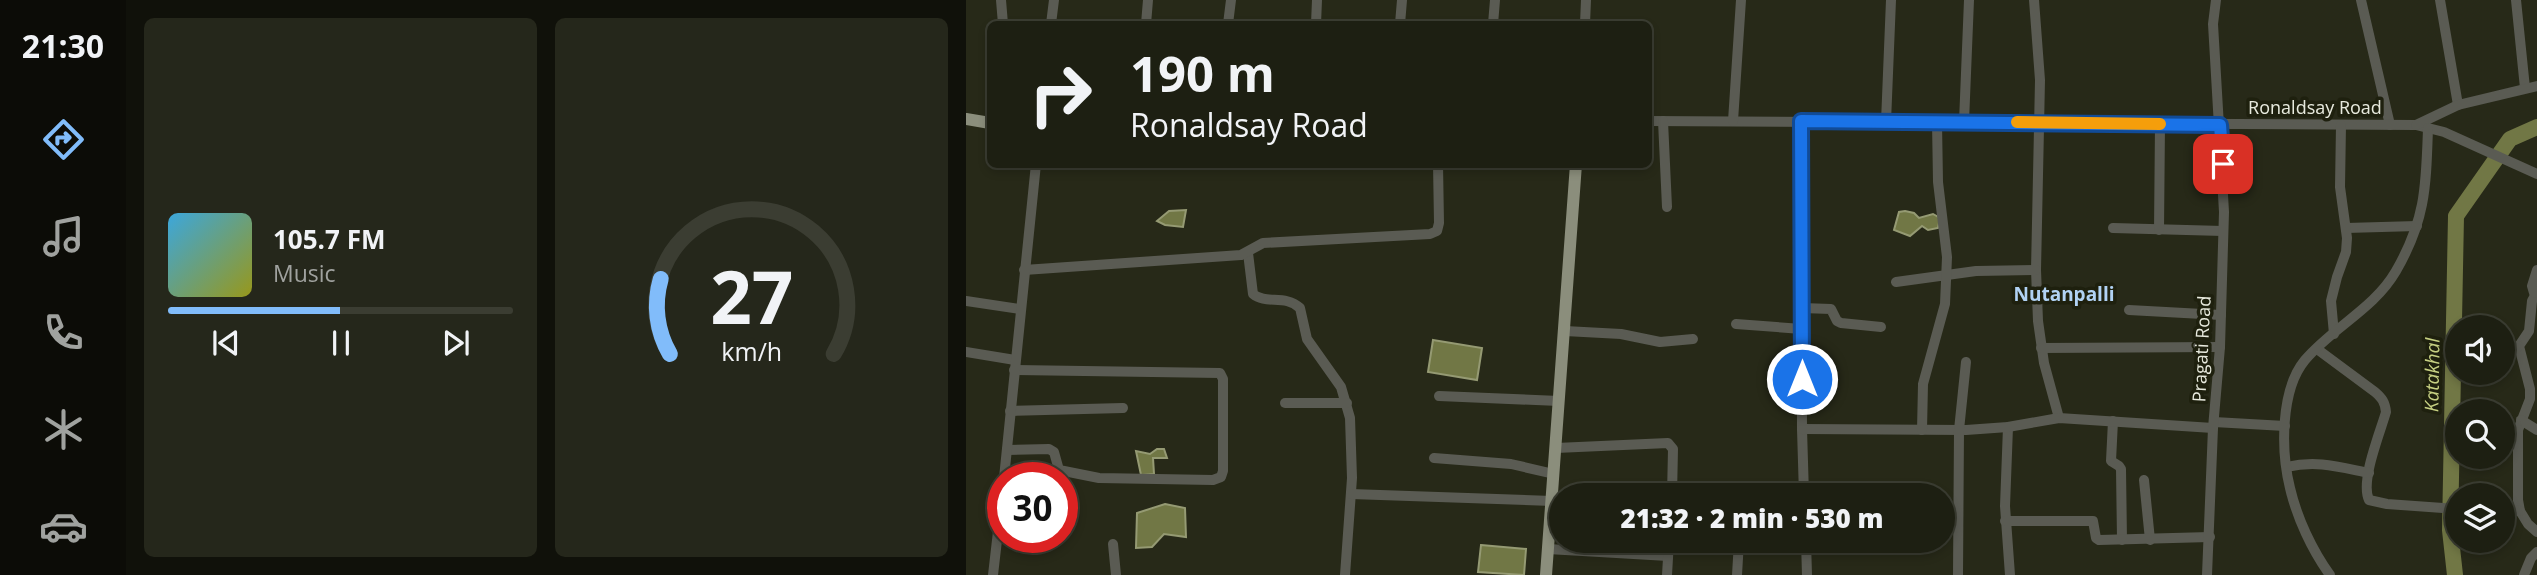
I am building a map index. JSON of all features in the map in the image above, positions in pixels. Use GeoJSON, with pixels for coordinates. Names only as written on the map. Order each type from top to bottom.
{"type":"FeatureCollection","features":[{"type":"Feature","properties":{"kind":"main road"},"geometry":{"type":"LineString","coordinates":[[966,119],[987,122]]}},
{"type":"Feature","properties":{"kind":"main road"},"geometry":{"type":"LineString","coordinates":[[1553,483],[1576,168]]}},
{"type":"Feature","properties":{"kind":"main road"},"geometry":{"type":"LineString","coordinates":[[1546,575],[1549,536]]}},
{"type":"Feature","properties":{"kind":"street"},"geometry":{"type":"LineString","coordinates":[[1001,0],[1003,21]]}},
{"type":"Feature","properties":{"kind":"street"},"geometry":{"type":"LineString","coordinates":[[1051,21],[1054,0]]}},
{"type":"Feature","properties":{"kind":"street"},"geometry":{"type":"LineString","coordinates":[[1146,21],[1148,0]]}},
{"type":"Feature","properties":{"kind":"street"},"geometry":{"type":"LineString","coordinates":[[1228,21],[1231,0]]}},
{"type":"Feature","properties":{"kind":"street"},"geometry":{"type":"LineString","coordinates":[[1316,21],[1317,0]]}},
{"type":"Feature","properties":{"kind":"street"},"geometry":{"type":"LineString","coordinates":[[1400,21],[1402,0]]}},
{"type":"Feature","properties":{"kind":"street"},"geometry":{"type":"LineString","coordinates":[[1493,21],[1495,0]]}},
{"type":"Feature","properties":{"kind":"street"},"geometry":{"type":"LineString","coordinates":[[1585,21],[1586,0]]}},
{"type":"Feature","properties":{"kind":"street"},"geometry":{"type":"LineString","coordinates":[[1586,12],[1594,0]]}},
{"type":"Feature","properties":{"kind":"street"},"geometry":{"type":"LineString","coordinates":[[1733,121],[1741,0]]}},
{"type":"Feature","properties":{"kind":"street"},"geometry":{"type":"LineString","coordinates":[[1886,122],[1891,0]]}},
{"type":"Feature","properties":{"kind":"street"},"geometry":{"type":"LineString","coordinates":[[1964,122],[1969,0]]}},
{"type":"Feature","properties":{"kind":"street"},"geometry":{"type":"LineString","coordinates":[[2035,0],[2040,122],[2036,270],[2041,348],[2059,418]]}},
{"type":"Feature","properties":{"kind":"street","name":"Pragati Road"},"geometry":{"type":"LineString","coordinates":[[2207,575],[2213,425],[2220,347],[2223,231],[2223,164],[2213,24],[2216,0]]}},
{"type":"Feature","properties":{"kind":"street"},"geometry":{"type":"LineString","coordinates":[[2361,0],[2390,125]]}},
{"type":"Feature","properties":{"kind":"street"},"geometry":{"type":"LineString","coordinates":[[2441,0],[2458,105]]}},
{"type":"Feature","properties":{"kind":"street"},"geometry":{"type":"LineString","coordinates":[[2516,0],[2525,88]]}},
{"type":"Feature","properties":{"kind":"street"},"geometry":{"type":"LineString","coordinates":[[2416,125],[2458,105],[2537,86]]}},
{"type":"Feature","properties":{"kind":"street","name":"Ronaldsay Road"},"geometry":{"type":"LineString","coordinates":[[1652,121],[2416,125],[2474,144],[2537,174]]}},
{"type":"Feature","properties":{"kind":"street"},"geometry":{"type":"LineString","coordinates":[[1663,121],[1667,207]]}},
{"type":"Feature","properties":{"kind":"street"},"geometry":{"type":"LineString","coordinates":[[1801,121],[1804,483]]}},
{"type":"Feature","properties":{"kind":"street"},"geometry":{"type":"LineString","coordinates":[[1923,430],[1923,384],[1943,312],[1947,240],[1938,182],[1937,122]]}},
{"type":"Feature","properties":{"kind":"street"},"geometry":{"type":"LineString","coordinates":[[2159,230],[2160,124]]}},
{"type":"Feature","properties":{"kind":"street"},"geometry":{"type":"LineString","coordinates":[[2333,334],[2332,301],[2346,252],[2346,228],[2340,187],[2341,125]]}},
{"type":"Feature","properties":{"kind":"street"},"geometry":{"type":"LineString","coordinates":[[2330,575],[2310,540],[2290,487],[2285,426],[2288,398],[2294,377],[2305,360],[2373,301],[2388,283],[2410,244],[2426,192],[2428,128]]}},
{"type":"Feature","properties":{"kind":"street"},"geometry":{"type":"LineString","coordinates":[[1006,462],[1036,168]]}},
{"type":"Feature","properties":{"kind":"street"},"geometry":{"type":"LineString","coordinates":[[1024,271],[1241,256],[1264,243],[1434,233],[1439,223],[1438,168]]}},
{"type":"Feature","properties":{"kind":"street"},"geometry":{"type":"LineString","coordinates":[[2346,228],[2417,226]]}},
{"type":"Feature","properties":{"kind":"street"},"geometry":{"type":"LineString","coordinates":[[2113,228],[2223,231]]}},
{"type":"Feature","properties":{"kind":"street"},"geometry":{"type":"LineString","coordinates":[[1248,253],[1253,294],[1258,298],[1289,300],[1300,308],[1307,339],[1334,375],[1347,403],[1353,451],[1345,575]]}},
{"type":"Feature","properties":{"kind":"street"},"geometry":{"type":"LineString","coordinates":[[1896,282],[1994,270],[2036,270]]}},
{"type":"Feature","properties":{"kind":"street"},"geometry":{"type":"LineString","coordinates":[[2515,349],[2529,331],[2536,293],[2532,286],[2537,270]]}},
{"type":"Feature","properties":{"kind":"street"},"geometry":{"type":"LineString","coordinates":[[966,301],[1020,309]]}},
{"type":"Feature","properties":{"kind":"street"},"geometry":{"type":"LineString","coordinates":[[1802,308],[1831,310],[1841,323],[1881,327]]}},
{"type":"Feature","properties":{"kind":"street"},"geometry":{"type":"LineString","coordinates":[[2129,310],[2221,315]]}},
{"type":"Feature","properties":{"kind":"street"},"geometry":{"type":"LineString","coordinates":[[1736,324],[1802,329]]}},
{"type":"Feature","properties":{"kind":"street"},"geometry":{"type":"LineString","coordinates":[[1565,331],[1621,334],[1660,342],[1693,339]]}},
{"type":"Feature","properties":{"kind":"street"},"geometry":{"type":"LineString","coordinates":[[2519,346],[2530,389],[2530,399],[2521,421],[2517,443],[2520,511],[2537,532]]}},
{"type":"Feature","properties":{"kind":"street"},"geometry":{"type":"LineString","coordinates":[[2041,348],[2220,347]]}},
{"type":"Feature","properties":{"kind":"street"},"geometry":{"type":"LineString","coordinates":[[2317,349],[2383,399],[2386,412],[2369,472],[2366,494],[2369,500],[2445,509]]}},
{"type":"Feature","properties":{"kind":"street"},"geometry":{"type":"LineString","coordinates":[[966,352],[1014,365],[1220,373],[1223,379],[1223,471],[1221,477],[1213,480],[1099,478],[1059,470],[1054,452],[1049,449],[1007,450]]}},
{"type":"Feature","properties":{"kind":"street"},"geometry":{"type":"LineString","coordinates":[[1958,575],[1959,430],[1966,362]]}},
{"type":"Feature","properties":{"kind":"street"},"geometry":{"type":"LineString","coordinates":[[1438,396],[1559,401]]}},
{"type":"Feature","properties":{"kind":"street"},"geometry":{"type":"LineString","coordinates":[[1285,404],[1347,403]]}},
{"type":"Feature","properties":{"kind":"street"},"geometry":{"type":"LineString","coordinates":[[1010,411],[1123,408]]}},
{"type":"Feature","properties":{"kind":"street"},"geometry":{"type":"LineString","coordinates":[[1802,429],[1959,430],[2008,427],[2059,418],[2285,426]]}},
{"type":"Feature","properties":{"kind":"street"},"geometry":{"type":"LineString","coordinates":[[2113,421],[2111,461],[2121,469],[2122,540]]}},
{"type":"Feature","properties":{"kind":"street"},"geometry":{"type":"LineString","coordinates":[[2521,421],[2537,430]]}},
{"type":"Feature","properties":{"kind":"street"},"geometry":{"type":"LineString","coordinates":[[2008,427],[2005,521],[2010,575]]}},
{"type":"Feature","properties":{"kind":"street"},"geometry":{"type":"LineString","coordinates":[[1556,448],[1668,443],[1673,449],[1672,483]]}},
{"type":"Feature","properties":{"kind":"street"},"geometry":{"type":"LineString","coordinates":[[1434,458],[1511,464],[1554,474]]}},
{"type":"Feature","properties":{"kind":"street"},"geometry":{"type":"LineString","coordinates":[[2287,467],[2318,463],[2369,472]]}},
{"type":"Feature","properties":{"kind":"street"},"geometry":{"type":"LineString","coordinates":[[2144,480],[2150,540]]}},
{"type":"Feature","properties":{"kind":"street"},"geometry":{"type":"LineString","coordinates":[[1351,494],[1549,501]]}},
{"type":"Feature","properties":{"kind":"street"},"geometry":{"type":"LineString","coordinates":[[2515,511],[2520,511]]}},
{"type":"Feature","properties":{"kind":"street"},"geometry":{"type":"LineString","coordinates":[[2005,521],[2093,521],[2096,538],[2150,540],[2210,537]]}},
{"type":"Feature","properties":{"kind":"street"},"geometry":{"type":"LineString","coordinates":[[1113,544],[1116,575]]}},
{"type":"Feature","properties":{"kind":"street"},"geometry":{"type":"LineString","coordinates":[[1548,548],[1668,556]]}},
{"type":"Feature","properties":{"kind":"street"},"geometry":{"type":"LineString","coordinates":[[2524,575],[2531,558],[2537,552]]}},
{"type":"Feature","properties":{"kind":"street"},"geometry":{"type":"LineString","coordinates":[[993,575],[996,553]]}},
{"type":"Feature","properties":{"kind":"street"},"geometry":{"type":"LineString","coordinates":[[1667,575],[1668,553]]}},
{"type":"Feature","properties":{"kind":"street"},"geometry":{"type":"LineString","coordinates":[[1737,575],[1738,553]]}},
{"type":"Feature","properties":{"kind":"street"},"geometry":{"type":"LineString","coordinates":[[1806,553],[1807,575]]}},
{"type":"Feature","properties":{"kind":"shaded area"},"geometry":{"type":"Polygon","coordinates":[[[1186,210],[1183,227],[1157,221],[1169,211],[1186,210]]]}},
{"type":"Feature","properties":{"kind":"shaded area"},"geometry":{"type":"Polygon","coordinates":[[[1899,212],[1914,213],[1919,218],[1933,214],[1940,218],[1938,228],[1928,230],[1922,226],[1910,236],[1894,230],[1899,212]]]}},
{"type":"Feature","properties":{"kind":"shaded area"},"geometry":{"type":"Polygon","coordinates":[[[1433,340],[1482,348],[1477,380],[1428,372],[1433,340]]]}},
{"type":"Feature","properties":{"kind":"shaded area"},"geometry":{"type":"Polygon","coordinates":[[[1157,449],[1164,449],[1167,458],[1153,458],[1154,474],[1141,475],[1136,451],[1150,454],[1157,449]]]}},
{"type":"Feature","properties":{"kind":"shaded area"},"geometry":{"type":"Polygon","coordinates":[[[1165,504],[1185,508],[1186,537],[1164,534],[1152,547],[1136,548],[1137,513],[1165,504]]]}},
{"type":"Feature","properties":{"kind":"shaded area"},"geometry":{"type":"Polygon","coordinates":[[[1481,545],[1526,549],[1524,575],[1478,572],[1481,545]]]}},
{"type":"Feature","properties":{"kind":"waterway","name":"Katakhal"},"geometry":{"type":"LineString","coordinates":[[2455,575],[2450,530],[2456,216],[2510,139],[2537,127]]}},
{"type":"Feature","properties":{"kind":"slow traffic"},"geometry":{"type":"LineString","coordinates":[[2017,122],[2160,124]]}},
{"type":"Feature","properties":{"kind":"district","name":"Nutanpalli"},"geometry":{"type":"Point","coordinates":[2064,294]}},
{"type":"Feature","properties":{"kind":"route"},"geometry":{"type":"LineString","coordinates":[[1802,379],[1801,121],[2220,125],[2223,164]]}}]}
